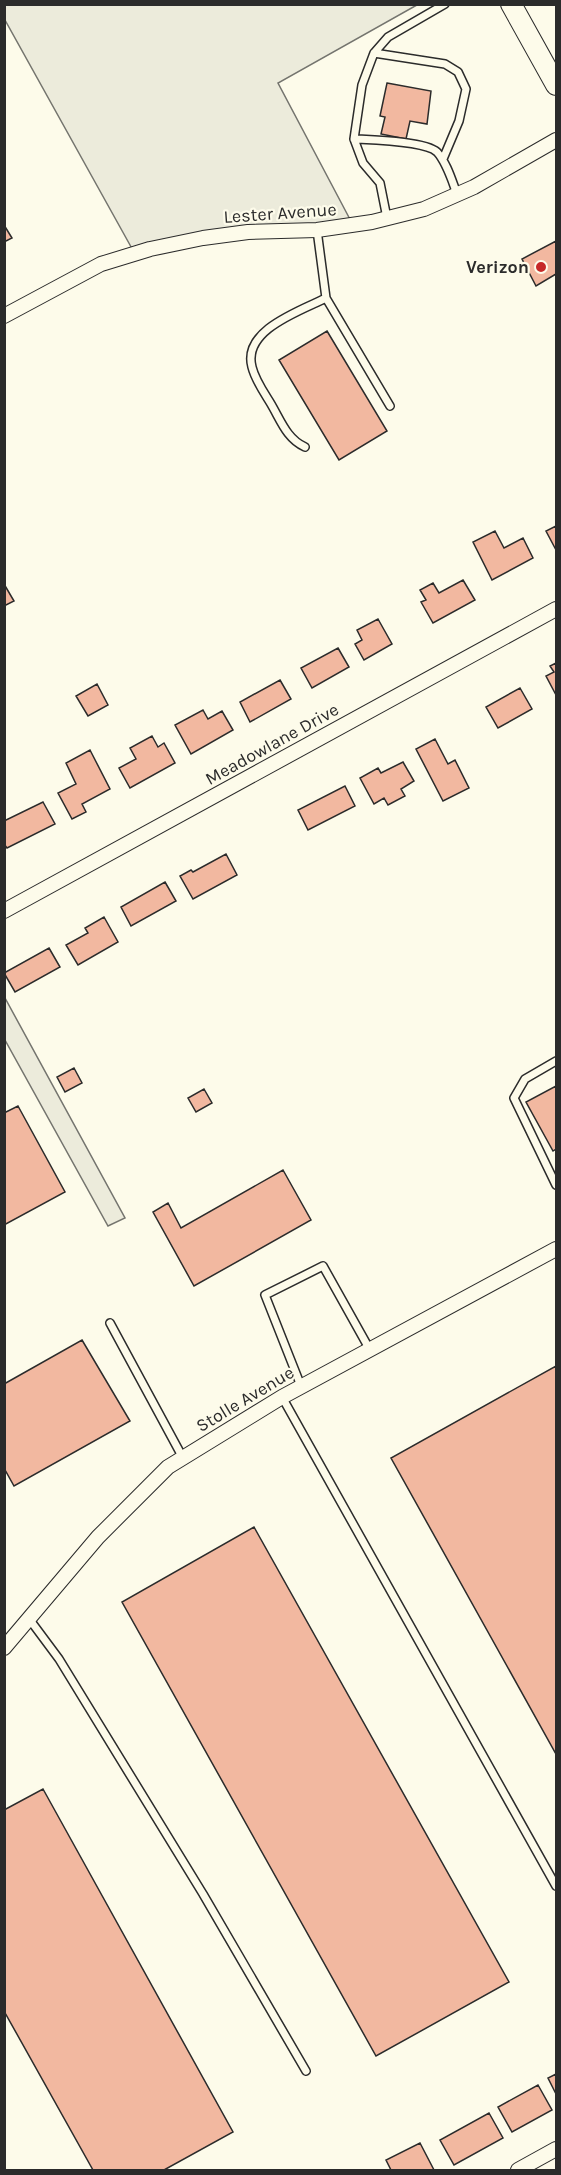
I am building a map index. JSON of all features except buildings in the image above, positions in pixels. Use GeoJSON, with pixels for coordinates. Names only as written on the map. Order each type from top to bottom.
{"type":"FeatureCollection","features":[{"type":"Feature","properties":{"kind":"main road"},"geometry":{"type":"LineString","coordinates":[[511,4],[556,86]]}},
{"type":"Feature","properties":{"kind":"street","name":"Lester Avenue"},"geometry":{"type":"LineString","coordinates":[[4,316],[101,264],[150,249],[225,235],[317,230],[387,218],[424,208],[457,194],[556,140]]}},
{"type":"Feature","properties":{"kind":"street","name":"Meadowlane Drive"},"geometry":{"type":"LineString","coordinates":[[4,911],[556,609]]}},
{"type":"Feature","properties":{"kind":"street","name":"Stolle Avenue"},"geometry":{"type":"LineString","coordinates":[[6,1643],[30,1620],[98,1536],[168,1467],[301,1386],[556,1249]]}},
{"type":"Feature","properties":{"kind":"street"},"geometry":{"type":"LineString","coordinates":[[518,2170],[556,2149]]}},
{"type":"Feature","properties":{"kind":"lane"},"geometry":{"type":"LineString","coordinates":[[387,218],[380,183],[363,163],[354,139],[362,85],[374,53],[388,37],[445,4]]}},
{"type":"Feature","properties":{"kind":"lane"},"geometry":{"type":"LineString","coordinates":[[374,53],[444,64],[458,72],[466,89],[459,121],[442,159]]}},
{"type":"Feature","properties":{"kind":"lane"},"geometry":{"type":"LineString","coordinates":[[354,139],[396,141],[435,150],[442,159],[457,194]]}},
{"type":"Feature","properties":{"kind":"lane"},"geometry":{"type":"LineString","coordinates":[[317,230],[326,298],[390,406]]}},
{"type":"Feature","properties":{"kind":"lane"},"geometry":{"type":"LineString","coordinates":[[305,447],[294,441],[269,400],[252,368],[251,350],[259,336],[278,323],[326,298]]}},
{"type":"Feature","properties":{"kind":"lane"},"geometry":{"type":"LineString","coordinates":[[556,1062],[525,1079],[514,1098],[556,1185]]}},
{"type":"Feature","properties":{"kind":"lane"},"geometry":{"type":"LineString","coordinates":[[301,1386],[264,1295],[323,1266],[370,1350]]}},
{"type":"Feature","properties":{"kind":"lane"},"geometry":{"type":"LineString","coordinates":[[110,1323],[183,1458]]}},
{"type":"Feature","properties":{"kind":"lane"},"geometry":{"type":"LineString","coordinates":[[282,1397],[556,1886]]}},
{"type":"Feature","properties":{"kind":"lane"},"geometry":{"type":"LineString","coordinates":[[30,1620],[59,1659],[197,1884],[306,2071]]}},
{"type":"Feature","properties":{"kind":"shaded area"},"geometry":{"type":"Polygon","coordinates":[[[4,5],[417,5],[278,83],[353,225],[248,232],[135,254],[5,20],[4,5]]]}},
{"type":"Feature","properties":{"kind":"shaded area"},"geometry":{"type":"Polygon","coordinates":[[[4,998],[125,1218],[108,1226],[5,1040],[4,998]]]}},
{"type":"Feature","properties":{"kind":"place","name":"Verizon"},"geometry":{"type":"Point","coordinates":[541,267]}}]}
